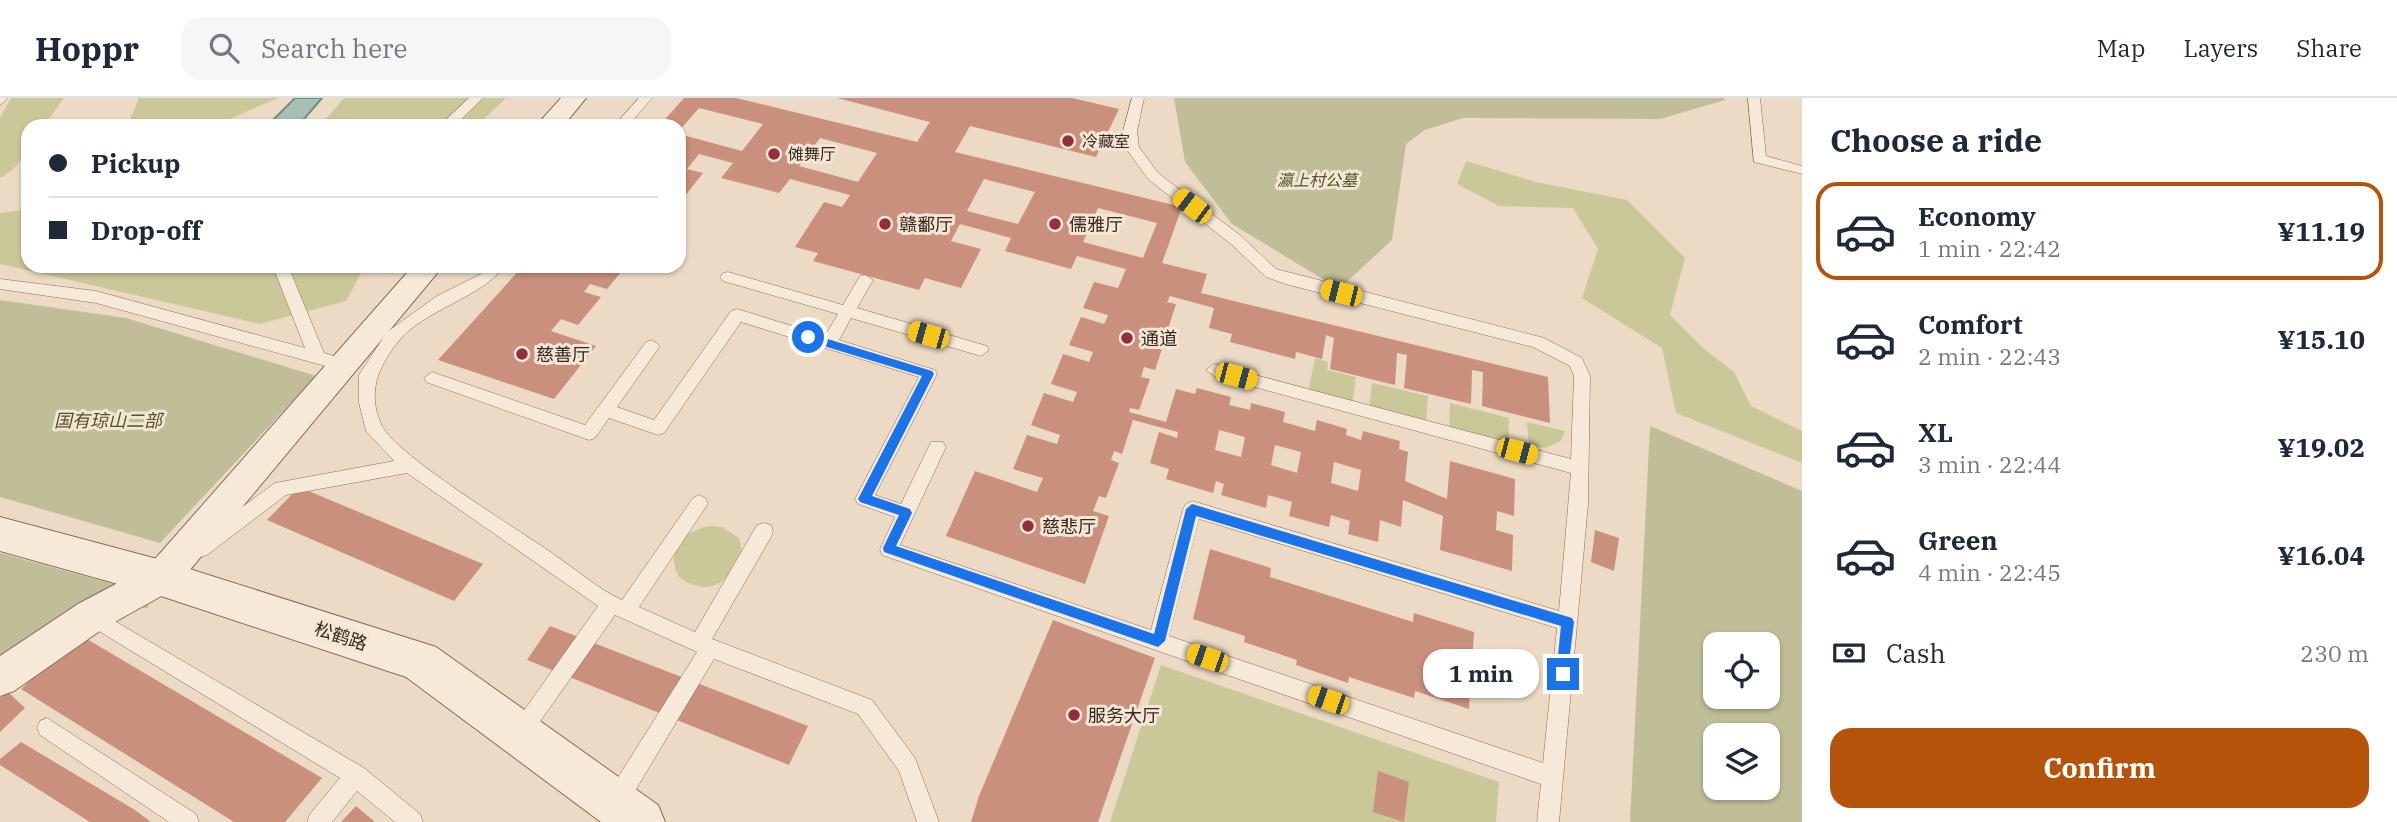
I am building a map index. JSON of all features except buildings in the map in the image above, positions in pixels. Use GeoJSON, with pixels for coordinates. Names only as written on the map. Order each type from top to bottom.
{"type":"FeatureCollection","features":[{"type":"Feature","properties":{"kind":"street"},"geometry":{"type":"LineString","coordinates":[[556,119],[574,98]]}},
{"type":"Feature","properties":{"kind":"street"},"geometry":{"type":"LineString","coordinates":[[0,678],[91,616],[161,578],[423,273]]}},
{"type":"Feature","properties":{"kind":"street","name":"松鹤路"},"geometry":{"type":"LineString","coordinates":[[0,534],[161,578],[420,661],[628,812]]}},
{"type":"Feature","properties":{"kind":"lane"},"geometry":{"type":"LineString","coordinates":[[454,119],[477,98]]}},
{"type":"Feature","properties":{"kind":"lane"},"geometry":{"type":"LineString","coordinates":[[627,119],[646,98]]}},
{"type":"Feature","properties":{"kind":"lane"},"geometry":{"type":"LineString","coordinates":[[1138,98],[1130,131],[1132,147],[1153,176],[1236,240],[1271,273],[1289,280],[1538,342],[1576,362],[1582,376],[1579,504],[1548,822]]}},
{"type":"Feature","properties":{"kind":"lane"},"geometry":{"type":"LineString","coordinates":[[1754,98],[1759,159],[1802,170]]}},
{"type":"Feature","properties":{"kind":"lane"},"geometry":{"type":"LineString","coordinates":[[283,273],[317,357]]}},
{"type":"Feature","properties":{"kind":"lane"},"geometry":{"type":"LineString","coordinates":[[490,273],[486,278],[442,300],[393,337],[367,375],[368,403],[375,431],[410,465],[618,608],[704,646],[865,707],[907,765],[928,822]]}},
{"type":"Feature","properties":{"kind":"lane"},"geometry":{"type":"LineString","coordinates":[[728,277],[981,350]]}},
{"type":"Feature","properties":{"kind":"lane"},"geometry":{"type":"LineString","coordinates":[[829,344],[866,280]]}},
{"type":"Feature","properties":{"kind":"lane"},"geometry":{"type":"LineString","coordinates":[[0,284],[96,297],[341,364],[186,533],[161,578]]}},
{"type":"Feature","properties":{"kind":"lane"},"geometry":{"type":"LineString","coordinates":[[606,410],[658,428],[737,315],[929,374],[864,499],[906,513]]}},
{"type":"Feature","properties":{"kind":"lane"},"geometry":{"type":"LineString","coordinates":[[432,378],[589,433],[652,346]]}},
{"type":"Feature","properties":{"kind":"lane"},"geometry":{"type":"LineString","coordinates":[[1214,370],[1580,468]]}},
{"type":"Feature","properties":{"kind":"lane"},"geometry":{"type":"LineString","coordinates":[[937,447],[889,548],[1553,777]]}},
{"type":"Feature","properties":{"kind":"lane"},"geometry":{"type":"LineString","coordinates":[[161,578],[281,488],[410,465]]}},
{"type":"Feature","properties":{"kind":"lane"},"geometry":{"type":"LineString","coordinates":[[520,734],[699,503]]}},
{"type":"Feature","properties":{"kind":"lane"},"geometry":{"type":"LineString","coordinates":[[1158,641],[1192,509],[1567,622]]}},
{"type":"Feature","properties":{"kind":"lane"},"geometry":{"type":"LineString","coordinates":[[628,812],[704,646],[764,531]]}},
{"type":"Feature","properties":{"kind":"lane"},"geometry":{"type":"LineString","coordinates":[[91,616],[356,776],[412,822]]}},
{"type":"Feature","properties":{"kind":"lane"},"geometry":{"type":"LineString","coordinates":[[47,728],[188,822]]}},
{"type":"Feature","properties":{"kind":"lane"},"geometry":{"type":"LineString","coordinates":[[318,822],[356,776]]}},
{"type":"Feature","properties":{"kind":"shaded area"},"geometry":{"type":"Polygon","coordinates":[[[11,98],[64,98],[49,119],[21,119],[21,160],[0,178],[0,118],[11,98]]]}},
{"type":"Feature","properties":{"kind":"shaded area"},"geometry":{"type":"Polygon","coordinates":[[[139,98],[278,98],[229,119],[130,119],[139,98]]]}},
{"type":"Feature","properties":{"kind":"shaded area"},"geometry":{"type":"Polygon","coordinates":[[[295,98],[322,98],[304,119],[274,119],[295,98]]]}},
{"type":"Feature","properties":{"kind":"shaded area"},"geometry":{"type":"Polygon","coordinates":[[[344,98],[506,98],[484,119],[326,119],[344,98]]]}},
{"type":"Feature","properties":{"kind":"shaded area"},"geometry":{"type":"Polygon","coordinates":[[[1466,161],[1536,182],[1627,200],[1685,258],[1670,315],[1703,348],[1734,372],[1751,406],[1802,431],[1802,463],[1676,413],[1662,348],[1582,298],[1598,249],[1573,208],[1499,206],[1457,184],[1466,161]]]}},
{"type":"Feature","properties":{"kind":"shaded area"},"geometry":{"type":"Polygon","coordinates":[[[21,210],[21,269],[0,264],[0,213],[21,210]]]}},
{"type":"Feature","properties":{"kind":"shaded area"},"geometry":{"type":"Polygon","coordinates":[[[39,273],[361,273],[346,301],[260,324],[39,273]]]}},
{"type":"Feature","properties":{"kind":"shaded area"},"geometry":{"type":"Polygon","coordinates":[[[1315,358],[1328,362],[1327,370],[1356,377],[1352,405],[1308,393],[1315,358]]]}},
{"type":"Feature","properties":{"kind":"shaded area"},"geometry":{"type":"Polygon","coordinates":[[[1372,383],[1428,396],[1426,423],[1369,409],[1372,383]]]}},
{"type":"Feature","properties":{"kind":"shaded area"},"geometry":{"type":"Polygon","coordinates":[[[1450,403],[1509,418],[1508,444],[1449,429],[1450,403]]]}},
{"type":"Feature","properties":{"kind":"shaded area"},"geometry":{"type":"Polygon","coordinates":[[[1527,422],[1565,431],[1561,441],[1546,448],[1529,446],[1527,422]]]}},
{"type":"Feature","properties":{"kind":"shaded area"},"geometry":{"type":"Polygon","coordinates":[[[710,526],[722,527],[739,538],[743,557],[724,580],[708,587],[689,583],[679,577],[674,559],[675,550],[685,537],[710,526]]]}},
{"type":"Feature","properties":{"kind":"shaded area"},"geometry":{"type":"Polygon","coordinates":[[[1161,665],[1499,782],[1496,822],[1110,822],[1161,665]]]}},
{"type":"Feature","properties":{"kind":"green space","name":"瀛上村公墓"},"geometry":{"type":"Polygon","coordinates":[[[1174,98],[1725,100],[1660,119],[1463,118],[1425,130],[1406,144],[1392,240],[1339,289],[1232,224],[1185,162],[1174,98]]]}},
{"type":"Feature","properties":{"kind":"green space","name":"国有琼山二部"},"geometry":{"type":"Polygon","coordinates":[[[0,300],[126,318],[316,376],[160,543],[0,497],[0,300]]]}},
{"type":"Feature","properties":{"kind":"green space"},"geometry":{"type":"Polygon","coordinates":[[[1650,426],[1802,491],[1802,822],[1630,822],[1650,426]]]}},
{"type":"Feature","properties":{"kind":"green space"},"geometry":{"type":"Polygon","coordinates":[[[0,553],[149,594],[148,608],[116,607],[0,688],[0,553]]]}},
{"type":"Feature","properties":{"kind":"place","name":"冷藏室"},"geometry":{"type":"Point","coordinates":[1068,141]}},
{"type":"Feature","properties":{"kind":"place","name":"傩舞厅"},"geometry":{"type":"Point","coordinates":[774,154]}},
{"type":"Feature","properties":{"kind":"place","name":"赣鄱厅"},"geometry":{"type":"Point","coordinates":[885,224]}},
{"type":"Feature","properties":{"kind":"place","name":"儒雅厅"},"geometry":{"type":"Point","coordinates":[1055,224]}},
{"type":"Feature","properties":{"kind":"place","name":"通道"},"geometry":{"type":"Point","coordinates":[1127,338]}},
{"type":"Feature","properties":{"kind":"place","name":"慈善厅"},"geometry":{"type":"Point","coordinates":[522,354]}},
{"type":"Feature","properties":{"kind":"place","name":"慈悲厅"},"geometry":{"type":"Point","coordinates":[1028,526]}},
{"type":"Feature","properties":{"kind":"place","name":"服务大厅"},"geometry":{"type":"Point","coordinates":[1074,715]}},
{"type":"Feature","properties":{"kind":"route"},"geometry":{"type":"LineString","coordinates":[[808,337],[929,374],[864,499],[906,513],[889,548],[1158,641],[1192,509],[1567,622],[1563,674]]}}]}
